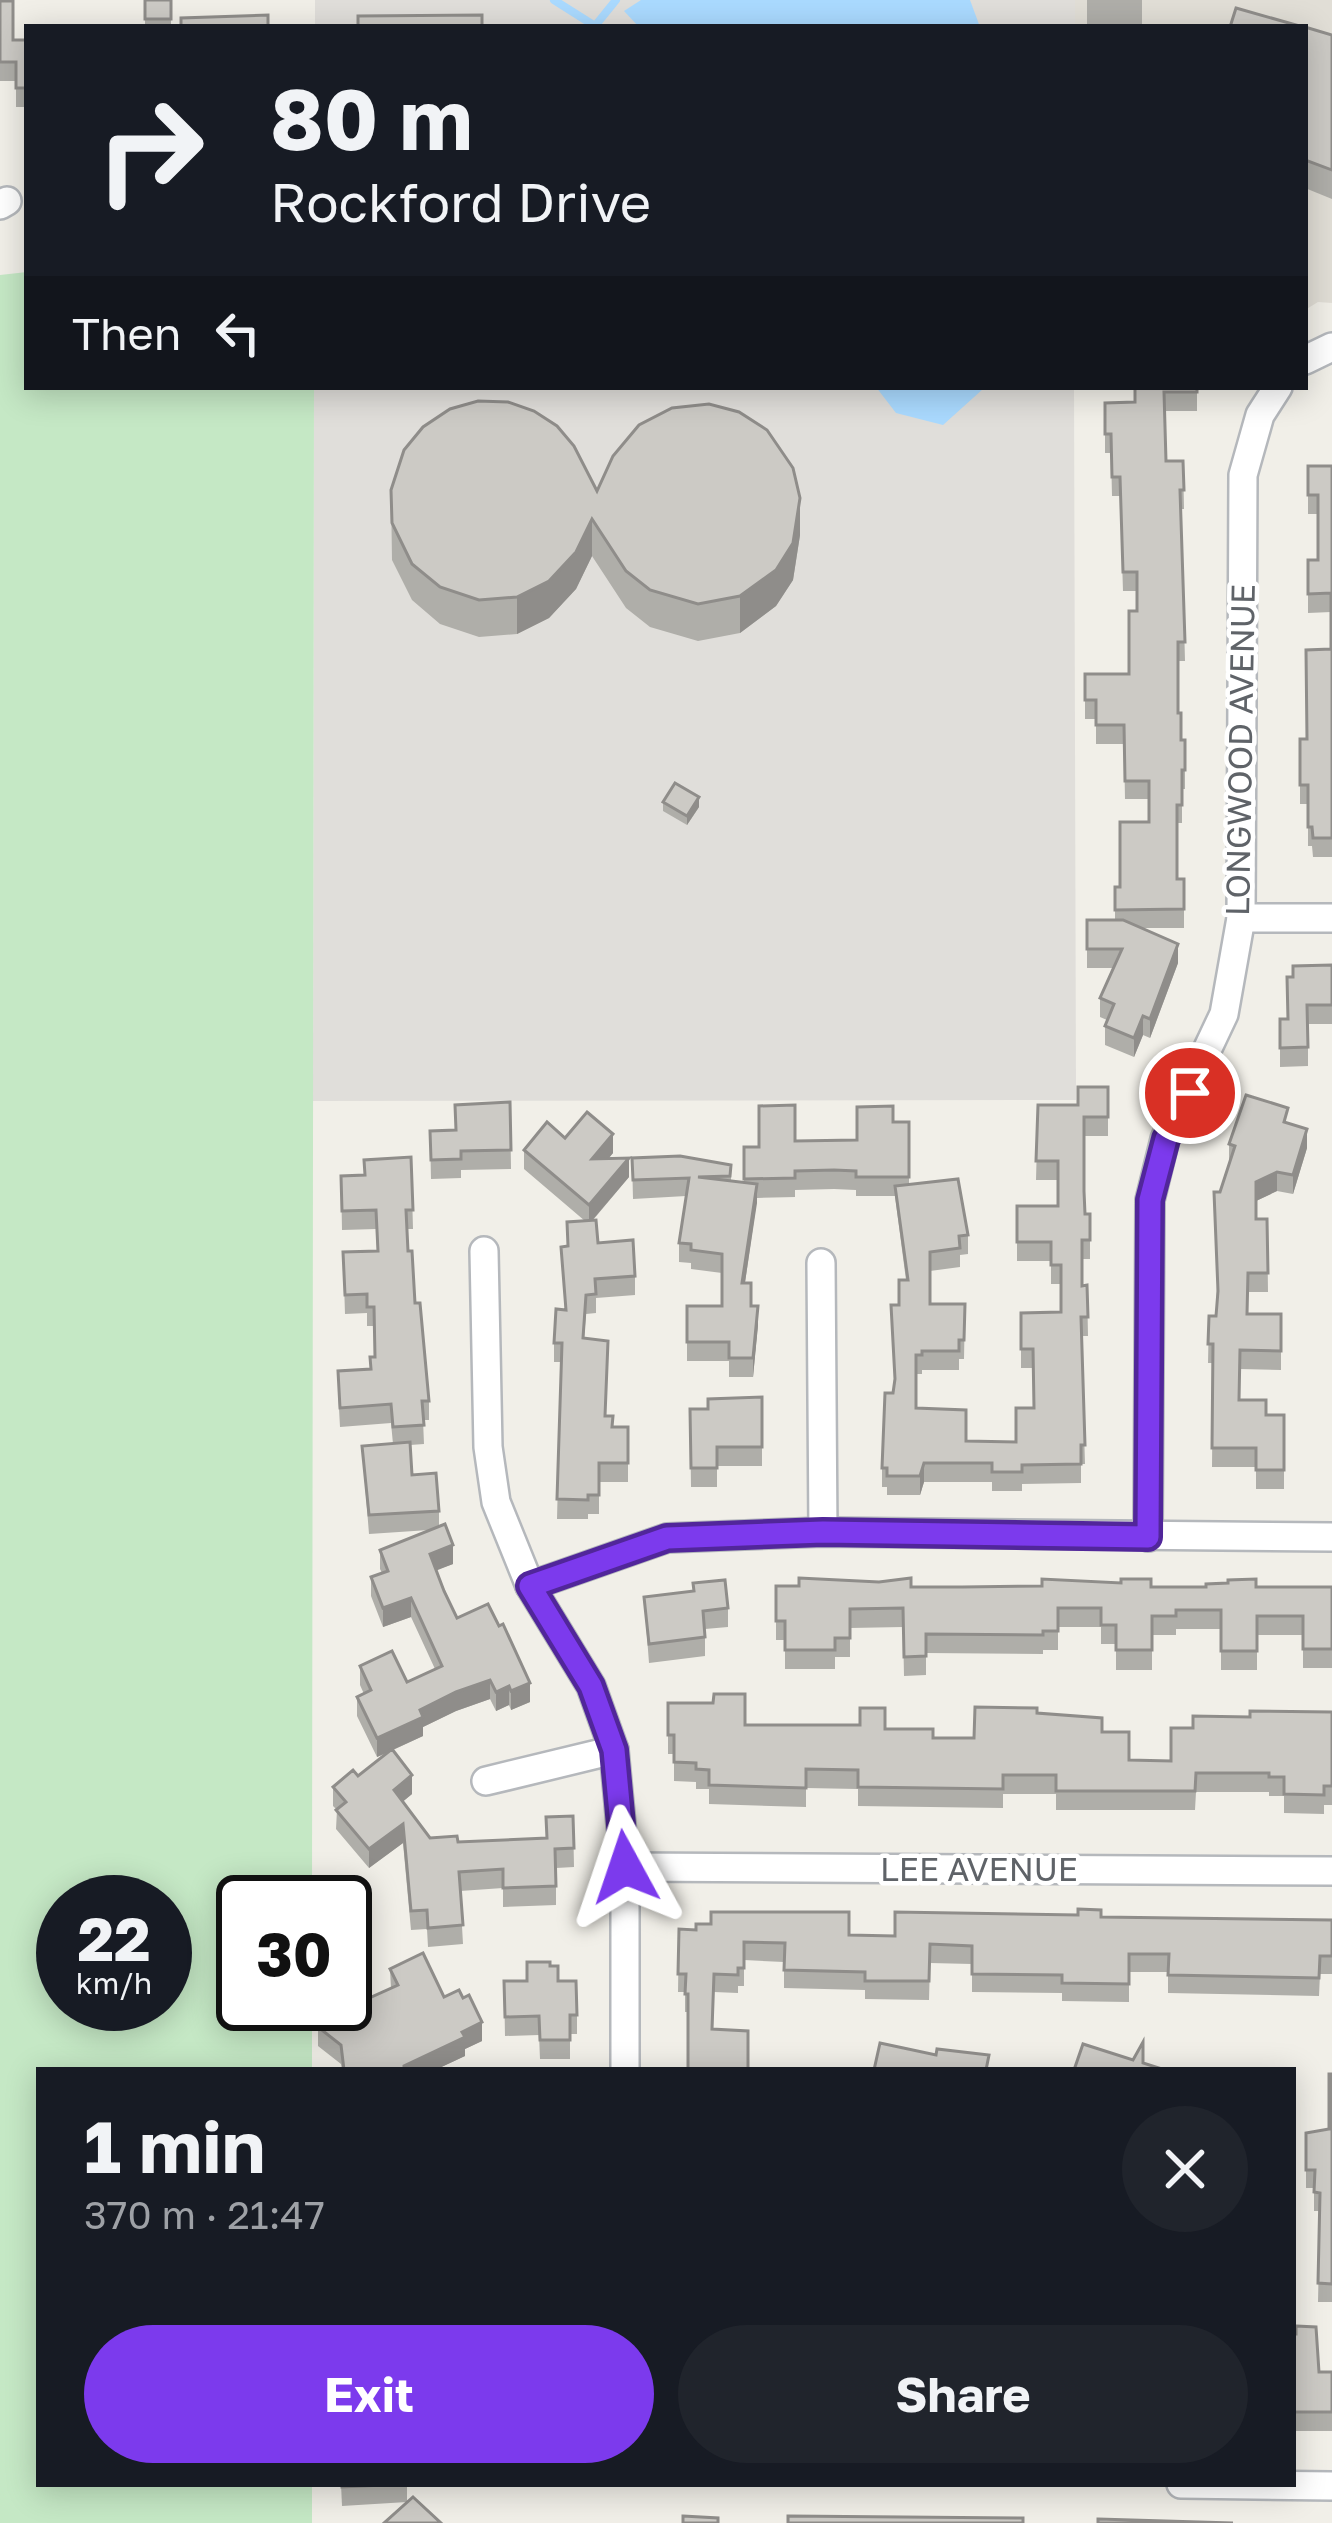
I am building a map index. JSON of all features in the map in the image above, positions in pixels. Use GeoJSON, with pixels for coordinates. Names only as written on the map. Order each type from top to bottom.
{"type":"FeatureCollection","features":[{"type":"Feature","properties":{"kind":"street","name":"LONGWOOD AVENUE"},"geometry":{"type":"LineString","coordinates":[[1148,1537],[1150,1200],[1166,1139],[1224,1014],[1241,918],[1243,475],[1260,416],[1276,390]]}},
{"type":"Feature","properties":{"kind":"street"},"geometry":{"type":"LineString","coordinates":[[1241,918],[1332,918]]}},
{"type":"Feature","properties":{"kind":"street"},"geometry":{"type":"LineString","coordinates":[[484,1251],[488,1448],[496,1502],[530,1586],[591,1686],[614,1750],[625,1867],[625,2067]]}},
{"type":"Feature","properties":{"kind":"street"},"geometry":{"type":"LineString","coordinates":[[821,1263],[823,1532]]}},
{"type":"Feature","properties":{"kind":"street"},"geometry":{"type":"LineString","coordinates":[[530,1586],[667,1538],[823,1532],[1332,1537]]}},
{"type":"Feature","properties":{"kind":"street"},"geometry":{"type":"LineString","coordinates":[[486,1781],[614,1750]]}},
{"type":"Feature","properties":{"kind":"street","name":"LEE AVENUE"},"geometry":{"type":"LineString","coordinates":[[625,1867],[1332,1871]]}},
{"type":"Feature","properties":{"kind":"street"},"geometry":{"type":"LineString","coordinates":[[1296,2486],[1332,2486]]}},
{"type":"Feature","properties":{"kind":"shaded area"},"geometry":{"type":"Polygon","coordinates":[[[315,0],[1075,0],[1075,24],[315,24],[315,0]]]}},
{"type":"Feature","properties":{"kind":"shaded area"},"geometry":{"type":"Polygon","coordinates":[[[1075,0],[1332,0],[1332,303],[1318,302],[1308,308],[1308,24],[1075,24],[1075,0]]]}},
{"type":"Feature","properties":{"kind":"shaded area"},"geometry":{"type":"Polygon","coordinates":[[[314,390],[1074,390],[1076,1100],[313,1101],[314,390]]]}},
{"type":"Feature","properties":{"kind":"green space"},"geometry":{"type":"Polygon","coordinates":[[[24,272],[24,390],[314,390],[312,1875],[216,1875],[216,2031],[312,2031],[312,2067],[36,2067],[36,2487],[312,2487],[312,2523],[0,2523],[0,275],[24,272]]]}},
{"type":"Feature","properties":{"kind":"water"},"geometry":{"type":"Polygon","coordinates":[[[641,0],[970,0],[979,24],[636,24],[624,11],[641,0]]]}},
{"type":"Feature","properties":{"kind":"water"},"geometry":{"type":"Polygon","coordinates":[[[878,390],[982,390],[943,425],[896,413],[878,390]]]}},
{"type":"Feature","properties":{"kind":"building"},"geometry":{"type":"Polygon","coordinates":[[[145,0],[171,0],[171,19],[145,19],[145,0]]]}},
{"type":"Feature","properties":{"kind":"building"},"geometry":{"type":"Polygon","coordinates":[[[0,1],[13,1],[13,40],[24,40],[24,88],[16,88],[16,62],[0,62],[0,1]]]}},
{"type":"Feature","properties":{"kind":"building"},"geometry":{"type":"Polygon","coordinates":[[[1236,8],[1292,24],[1231,24],[1236,8]]]}},
{"type":"Feature","properties":{"kind":"building"},"geometry":{"type":"Polygon","coordinates":[[[268,15],[268,24],[181,24],[181,18],[268,15]]]}},
{"type":"Feature","properties":{"kind":"building"},"geometry":{"type":"Polygon","coordinates":[[[482,15],[482,24],[358,24],[358,16],[482,15]]]}},
{"type":"Feature","properties":{"kind":"building"},"geometry":{"type":"Polygon","coordinates":[[[1308,28],[1332,35],[1332,170],[1308,161],[1308,28]]]}},
{"type":"Feature","properties":{"kind":"building"},"geometry":{"type":"Polygon","coordinates":[[[1135,390],[1197,390],[1164,392],[1166,461],[1183,461],[1185,642],[1178,642],[1178,713],[1181,740],[1185,740],[1185,770],[1182,805],[1177,805],[1177,879],[1184,879],[1184,909],[1115,910],[1115,887],[1120,887],[1120,822],[1149,822],[1149,781],[1125,781],[1124,725],[1096,725],[1096,700],[1085,700],[1085,674],[1129,674],[1129,611],[1137,611],[1137,572],[1123,572],[1120,477],[1112,477],[1105,403],[1135,402],[1135,390]]]}},
{"type":"Feature","properties":{"kind":"building"},"geometry":{"type":"Polygon","coordinates":[[[478,401],[508,402],[557,426],[574,446],[597,491],[613,456],[639,425],[672,408],[709,404],[739,412],[767,430],[793,468],[800,498],[793,543],[776,570],[740,596],[698,604],[650,590],[626,571],[592,519],[576,552],[549,581],[517,597],[479,600],[440,587],[412,564],[392,523],[391,490],[404,450],[423,427],[450,409],[478,401]]]}},
{"type":"Feature","properties":{"kind":"building"},"geometry":{"type":"Polygon","coordinates":[[[1308,466],[1332,466],[1332,838],[1313,838],[1312,827],[1308,827],[1308,785],[1300,785],[1300,739],[1307,739],[1306,650],[1331,649],[1331,593],[1308,594],[1308,560],[1318,560],[1318,495],[1308,495],[1308,466]]]}},
{"type":"Feature","properties":{"kind":"building"},"geometry":{"type":"Polygon","coordinates":[[[675,783],[699,797],[687,816],[663,802],[675,783]]]}},
{"type":"Feature","properties":{"kind":"building"},"geometry":{"type":"Polygon","coordinates":[[[1087,920],[1123,920],[1178,944],[1150,1019],[1143,1016],[1134,1038],[1105,1026],[1114,1004],[1100,998],[1122,949],[1087,949],[1087,920]]]}},
{"type":"Feature","properties":{"kind":"building"},"geometry":{"type":"Polygon","coordinates":[[[1332,965],[1332,1005],[1307,1005],[1308,1047],[1280,1048],[1280,1019],[1288,1019],[1287,977],[1293,977],[1293,966],[1332,965]]]}},
{"type":"Feature","properties":{"kind":"building"},"geometry":{"type":"Polygon","coordinates":[[[1078,1087],[1108,1087],[1108,1117],[1084,1117],[1085,1214],[1090,1214],[1090,1240],[1082,1240],[1088,1317],[1081,1317],[1085,1445],[1081,1445],[1081,1464],[1022,1465],[1022,1472],[992,1472],[992,1463],[924,1463],[920,1476],[887,1476],[887,1468],[882,1468],[885,1393],[893,1393],[895,1379],[891,1305],[899,1305],[899,1280],[908,1280],[895,1186],[958,1179],[968,1235],[959,1236],[960,1248],[930,1252],[930,1304],[965,1304],[964,1340],[959,1340],[959,1351],[916,1355],[916,1408],[966,1410],[966,1441],[1016,1442],[1016,1408],[1034,1408],[1033,1349],[1021,1349],[1021,1313],[1061,1312],[1061,1265],[1051,1265],[1051,1242],[1017,1242],[1017,1206],[1058,1206],[1058,1161],[1036,1161],[1038,1105],[1078,1105],[1078,1087]]]}},
{"type":"Feature","properties":{"kind":"building"},"geometry":{"type":"Polygon","coordinates":[[[1246,1095],[1288,1108],[1284,1122],[1307,1129],[1293,1175],[1277,1172],[1256,1182],[1256,1219],[1267,1219],[1268,1273],[1248,1273],[1247,1314],[1281,1314],[1281,1351],[1240,1350],[1239,1400],[1266,1400],[1266,1415],[1284,1415],[1284,1470],[1256,1470],[1256,1448],[1212,1448],[1213,1344],[1208,1344],[1209,1316],[1216,1316],[1218,1291],[1214,1192],[1220,1192],[1235,1146],[1229,1144],[1246,1095]]]}},
{"type":"Feature","properties":{"kind":"building"},"geometry":{"type":"Polygon","coordinates":[[[510,1102],[511,1150],[461,1151],[461,1159],[431,1160],[430,1131],[456,1130],[455,1105],[510,1102]]]}},
{"type":"Feature","properties":{"kind":"building"},"geometry":{"type":"Polygon","coordinates":[[[795,1105],[795,1141],[857,1140],[857,1107],[893,1106],[893,1122],[909,1122],[909,1177],[856,1177],[856,1171],[834,1170],[795,1171],[795,1178],[744,1179],[744,1147],[759,1147],[759,1106],[795,1105]]]}},
{"type":"Feature","properties":{"kind":"building"},"geometry":{"type":"Polygon","coordinates":[[[587,1112],[613,1134],[592,1159],[629,1158],[589,1205],[524,1150],[547,1122],[565,1138],[587,1112]]]}},
{"type":"Feature","properties":{"kind":"building"},"geometry":{"type":"Polygon","coordinates":[[[680,1156],[731,1165],[730,1176],[698,1177],[757,1184],[742,1283],[751,1283],[751,1306],[758,1306],[753,1358],[729,1358],[729,1342],[687,1342],[687,1306],[722,1306],[722,1254],[691,1250],[691,1244],[679,1243],[689,1178],[633,1180],[632,1158],[680,1156]]]}},
{"type":"Feature","properties":{"kind":"building"},"geometry":{"type":"Polygon","coordinates":[[[411,1157],[413,1210],[406,1210],[408,1251],[412,1251],[415,1303],[420,1303],[429,1401],[422,1401],[424,1425],[393,1427],[391,1404],[340,1408],[338,1371],[371,1369],[370,1357],[375,1357],[374,1307],[367,1307],[367,1294],[345,1295],[343,1252],[378,1251],[376,1210],[342,1211],[341,1176],[365,1175],[364,1160],[411,1157]]]}},
{"type":"Feature","properties":{"kind":"building"},"geometry":{"type":"Polygon","coordinates":[[[596,1220],[598,1243],[633,1240],[635,1276],[595,1279],[596,1294],[586,1295],[583,1338],[608,1341],[605,1416],[613,1416],[612,1427],[628,1427],[628,1463],[599,1463],[599,1495],[588,1495],[588,1500],[557,1499],[562,1343],[554,1343],[556,1309],[566,1310],[561,1247],[568,1246],[567,1222],[596,1220]]]}},
{"type":"Feature","properties":{"kind":"building"},"geometry":{"type":"Polygon","coordinates":[[[762,1397],[762,1447],[717,1447],[717,1468],[691,1468],[690,1409],[708,1409],[708,1399],[762,1397]]]}},
{"type":"Feature","properties":{"kind":"building"},"geometry":{"type":"Polygon","coordinates":[[[410,1442],[412,1475],[436,1473],[439,1511],[369,1515],[362,1446],[410,1442]]]}},
{"type":"Feature","properties":{"kind":"building"},"geometry":{"type":"Polygon","coordinates":[[[445,1524],[453,1545],[430,1554],[457,1618],[488,1604],[499,1626],[503,1624],[530,1683],[496,1692],[490,1680],[456,1692],[420,1710],[423,1717],[377,1738],[357,1697],[371,1690],[360,1666],[392,1651],[407,1682],[442,1666],[411,1598],[383,1608],[371,1577],[388,1571],[380,1550],[445,1524]]]}},
{"type":"Feature","properties":{"kind":"building"},"geometry":{"type":"Polygon","coordinates":[[[799,1578],[879,1582],[911,1578],[911,1587],[1042,1586],[1042,1579],[1121,1583],[1121,1579],[1151,1579],[1151,1587],[1206,1587],[1256,1579],[1256,1587],[1332,1587],[1332,1649],[1303,1649],[1303,1616],[1257,1616],[1257,1651],[1221,1651],[1221,1610],[1176,1610],[1176,1616],[1152,1616],[1152,1650],[1116,1650],[1116,1625],[1101,1625],[1101,1608],[1058,1608],[1058,1631],[1043,1631],[1043,1635],[926,1634],[926,1656],[904,1657],[903,1608],[850,1609],[850,1638],[835,1638],[835,1650],[785,1650],[785,1621],[776,1621],[776,1586],[799,1586],[799,1578]]]}},
{"type":"Feature","properties":{"kind":"building"},"geometry":{"type":"Polygon","coordinates":[[[725,1580],[728,1608],[703,1611],[705,1637],[649,1644],[644,1597],[694,1591],[693,1583],[725,1580]]]}},
{"type":"Feature","properties":{"kind":"building"},"geometry":{"type":"Polygon","coordinates":[[[714,1694],[745,1694],[745,1725],[860,1725],[860,1708],[885,1708],[885,1729],[933,1729],[933,1738],[974,1738],[975,1707],[1037,1708],[1037,1713],[1102,1718],[1102,1732],[1129,1732],[1129,1760],[1171,1761],[1171,1728],[1193,1728],[1193,1716],[1332,1712],[1332,1786],[1324,1786],[1324,1795],[1284,1794],[1284,1777],[1269,1777],[1269,1773],[1196,1773],[1195,1791],[1056,1791],[1056,1775],[1003,1775],[1003,1789],[858,1787],[858,1770],[806,1769],[806,1788],[709,1785],[709,1770],[696,1769],[696,1763],[674,1762],[668,1703],[713,1703],[714,1694]]]}},
{"type":"Feature","properties":{"kind":"building"},"geometry":{"type":"Polygon","coordinates":[[[392,1749],[412,1775],[394,1790],[430,1838],[457,1836],[458,1842],[547,1838],[546,1817],[573,1816],[574,1848],[555,1849],[556,1886],[503,1888],[503,1869],[459,1872],[463,1925],[428,1928],[427,1910],[411,1911],[403,1824],[369,1849],[336,1810],[346,1802],[333,1787],[353,1770],[358,1776],[392,1749]]]}},
{"type":"Feature","properties":{"kind":"building"},"geometry":{"type":"Polygon","coordinates":[[[1078,1909],[1101,1910],[1101,1917],[1332,1920],[1332,1956],[1320,1956],[1319,1978],[1168,1975],[1169,1954],[1129,1954],[1129,1984],[1062,1983],[1062,1975],[972,1974],[972,1946],[930,1944],[929,1981],[865,1981],[865,1972],[784,1970],[785,1943],[744,1942],[744,1968],[738,1968],[738,1975],[714,1974],[712,2029],[748,2031],[748,2067],[688,2067],[688,1994],[686,1974],[678,1974],[679,1929],[696,1930],[696,1924],[711,1924],[711,1912],[849,1912],[849,1935],[895,1936],[895,1912],[1078,1915],[1078,1909]]]}},
{"type":"Feature","properties":{"kind":"building"},"geometry":{"type":"Polygon","coordinates":[[[423,1953],[444,1997],[459,1990],[463,1998],[469,1995],[482,2022],[462,2032],[465,2037],[404,2067],[344,2067],[341,2045],[323,2031],[372,2031],[372,1997],[398,1985],[390,1969],[423,1953]]]}},
{"type":"Feature","properties":{"kind":"building"},"geometry":{"type":"Polygon","coordinates":[[[527,1962],[550,1962],[558,1966],[558,1981],[576,1981],[577,2015],[570,2015],[570,2040],[540,2040],[539,2016],[505,2017],[504,1981],[527,1981],[527,1962]]]}},
{"type":"Feature","properties":{"kind":"building"},"geometry":{"type":"Polygon","coordinates":[[[1143,2042],[1143,2063],[1156,2067],[1075,2067],[1083,2044],[1133,2060],[1143,2042]]]}},
{"type":"Feature","properties":{"kind":"building"},"geometry":{"type":"Polygon","coordinates":[[[880,2043],[936,2055],[937,2049],[989,2055],[987,2067],[875,2067],[880,2043]]]}},
{"type":"Feature","properties":{"kind":"building"},"geometry":{"type":"Polygon","coordinates":[[[1329,2074],[1332,2284],[1318,2283],[1320,2193],[1314,2192],[1315,2170],[1306,2170],[1306,2133],[1329,2129],[1329,2074]]]}},
{"type":"Feature","properties":{"kind":"building"},"geometry":{"type":"Polygon","coordinates":[[[1296,2326],[1316,2327],[1319,2372],[1332,2372],[1332,2412],[1296,2412],[1296,2326]]]}},
{"type":"Feature","properties":{"kind":"building"},"geometry":{"type":"Polygon","coordinates":[[[413,2497],[441,2523],[384,2523],[413,2497]]]}},
{"type":"Feature","properties":{"kind":"building"},"geometry":{"type":"Polygon","coordinates":[[[683,2516],[718,2518],[718,2523],[683,2523],[683,2516]]]}},
{"type":"Feature","properties":{"kind":"building"},"geometry":{"type":"Polygon","coordinates":[[[788,2516],[1023,2518],[1023,2523],[788,2523],[788,2516]]]}},
{"type":"Feature","properties":{"kind":"building"},"geometry":{"type":"Polygon","coordinates":[[[1098,2519],[1233,2523],[1098,2523],[1098,2519]]]}},
{"type":"Feature","properties":{"kind":"waterway"},"geometry":{"type":"LineString","coordinates":[[554,0],[592,24]]}},
{"type":"Feature","properties":{"kind":"waterway"},"geometry":{"type":"LineString","coordinates":[[597,24],[616,0]]}},
{"type":"Feature","properties":{"kind":"route"},"geometry":{"type":"LineString","coordinates":[[625,1867],[614,1750],[591,1686],[530,1586],[667,1538],[823,1532],[1148,1537],[1150,1200],[1166,1139],[1190,1093]]}}]}
